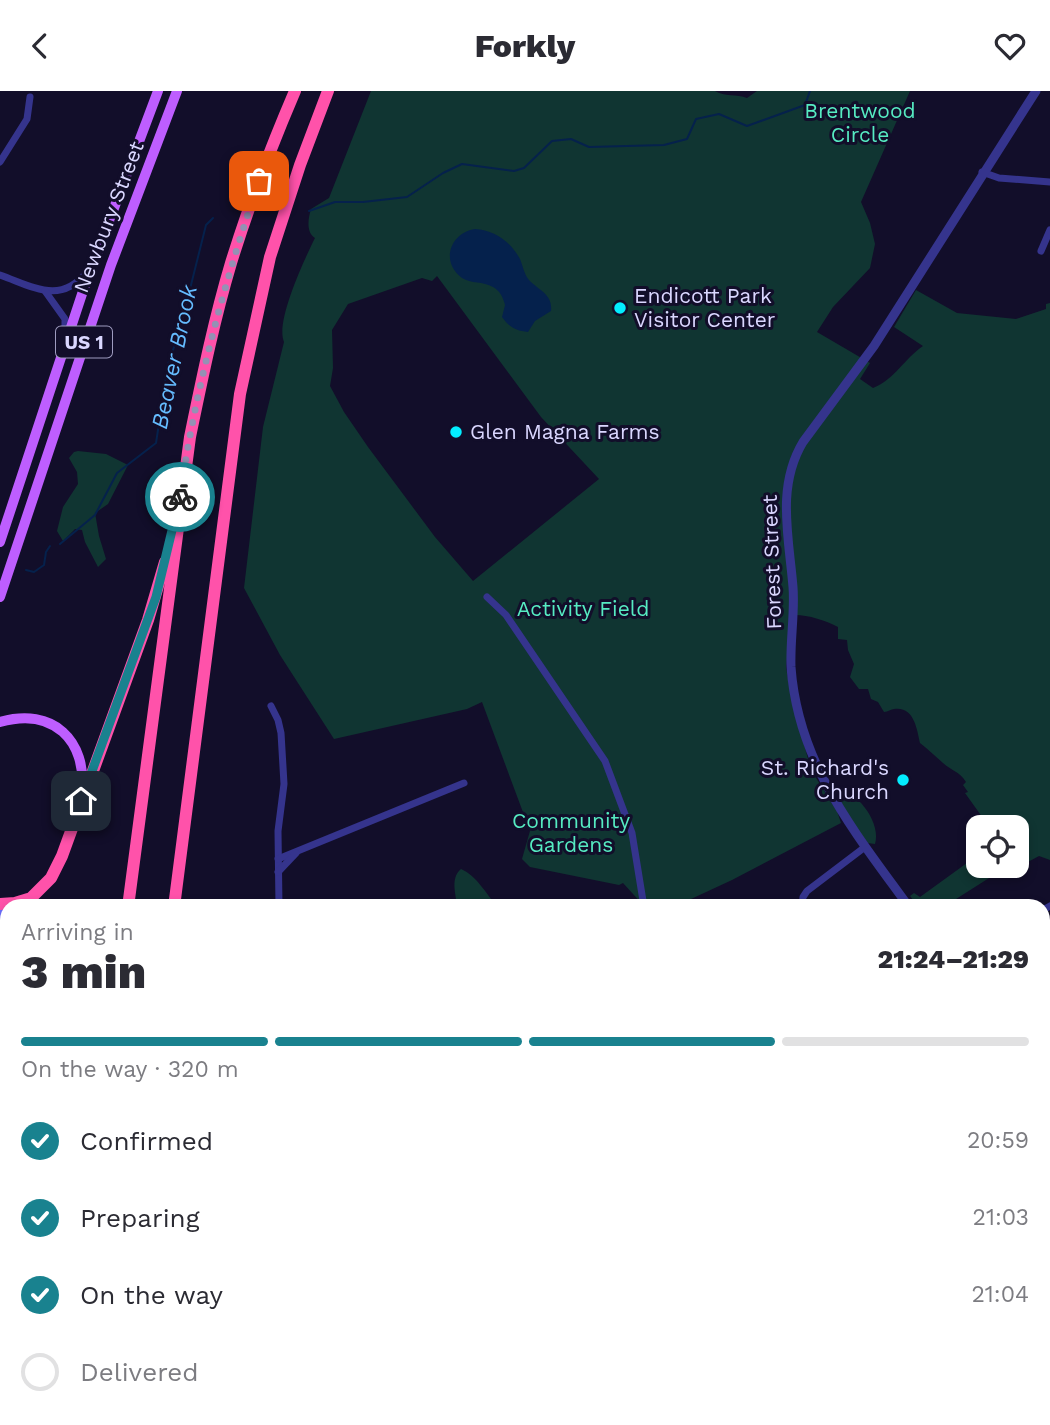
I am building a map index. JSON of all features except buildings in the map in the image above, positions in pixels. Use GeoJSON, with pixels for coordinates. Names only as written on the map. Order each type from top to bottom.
{"type":"FeatureCollection","features":[{"type":"Feature","properties":{"kind":"highway"},"geometry":{"type":"LineString","coordinates":[[129,899],[178,512],[195,412],[231,264],[263,169],[295,91]]}},
{"type":"Feature","properties":{"kind":"highway"},"geometry":{"type":"LineString","coordinates":[[175,899],[240,394],[270,257],[328,91]]}},
{"type":"Feature","properties":{"kind":"highway"},"geometry":{"type":"LineString","coordinates":[[29,899],[44,886],[56,870],[148,620],[178,512]]}},
{"type":"Feature","properties":{"kind":"main road","name":"Newbury Street"},"geometry":{"type":"LineString","coordinates":[[0,542],[65,343],[158,91]]}},
{"type":"Feature","properties":{"kind":"main road","name":"Newbury Street"},"geometry":{"type":"LineString","coordinates":[[0,597],[111,265],[177,91]]}},
{"type":"Feature","properties":{"kind":"main road"},"geometry":{"type":"LineString","coordinates":[[0,722],[18,718],[41,720],[68,736],[76,747],[83,767],[81,801]]}},
{"type":"Feature","properties":{"kind":"street","name":"Forest Street"},"geometry":{"type":"LineString","coordinates":[[903,899],[829,792],[814,762],[800,715],[792,668],[794,614],[786,519],[787,481],[795,454],[874,345],[1036,91]]}},
{"type":"Feature","properties":{"kind":"street"},"geometry":{"type":"LineString","coordinates":[[0,162],[27,118],[30,97]]}},
{"type":"Feature","properties":{"kind":"street"},"geometry":{"type":"LineString","coordinates":[[982,172],[999,178],[1050,181]]}},
{"type":"Feature","properties":{"kind":"street"},"geometry":{"type":"LineString","coordinates":[[1041,251],[1050,230]]}},
{"type":"Feature","properties":{"kind":"street"},"geometry":{"type":"LineString","coordinates":[[0,275],[45,291],[61,291],[78,283],[93,265]]}},
{"type":"Feature","properties":{"kind":"street"},"geometry":{"type":"LineString","coordinates":[[45,291],[65,319],[65,343]]}},
{"type":"Feature","properties":{"kind":"street"},"geometry":{"type":"LineString","coordinates":[[487,597],[506,615],[605,761],[632,833],[643,899]]}},
{"type":"Feature","properties":{"kind":"street"},"geometry":{"type":"LineString","coordinates":[[271,706],[281,733],[284,784],[278,831],[279,899]]}},
{"type":"Feature","properties":{"kind":"street"},"geometry":{"type":"LineString","coordinates":[[278,872],[296,853],[343,831],[464,783]]}},
{"type":"Feature","properties":{"kind":"street"},"geometry":{"type":"LineString","coordinates":[[803,899],[807,891],[865,847]]}},
{"type":"Feature","properties":{"kind":"street"},"geometry":{"type":"LineString","coordinates":[[278,859],[292,852],[296,853]]}},
{"type":"Feature","properties":{"kind":"green space"},"geometry":{"type":"Polygon","coordinates":[[[371,91],[715,91],[747,98],[757,91],[910,91],[861,202],[875,244],[870,268],[833,307],[817,332],[870,363],[860,379],[873,388],[887,379],[923,346],[894,327],[916,290],[957,313],[1016,319],[1046,309],[1046,304],[1050,303],[1050,860],[1039,856],[1029,861],[1029,815],[981,815],[965,793],[968,792],[963,785],[966,782],[963,778],[920,743],[916,725],[910,715],[901,709],[884,712],[878,702],[871,699],[868,689],[859,689],[850,677],[854,664],[847,640],[838,639],[838,627],[803,615],[792,615],[786,667],[791,696],[811,770],[837,811],[841,823],[691,899],[638,899],[623,883],[619,885],[530,867],[522,859],[530,831],[482,702],[467,709],[334,739],[280,655],[244,588],[263,427],[284,342],[282,333],[287,306],[315,238],[309,229],[311,209],[329,198],[371,91]],[[437,276],[432,281],[422,278],[348,304],[332,330],[333,368],[330,386],[368,447],[435,537],[473,581],[599,479],[541,417],[437,276]]]}},
{"type":"Feature","properties":{"kind":"green space"},"geometry":{"type":"Polygon","coordinates":[[[78,451],[106,454],[128,465],[108,504],[95,513],[106,559],[98,567],[82,530],[75,529],[63,541],[57,531],[63,507],[78,484],[77,472],[69,458],[78,451]]]}},
{"type":"Feature","properties":{"kind":"green space"},"geometry":{"type":"Polygon","coordinates":[[[840,790],[855,797],[867,811],[875,828],[875,844],[868,843],[851,820],[840,800],[840,790]]]}},
{"type":"Feature","properties":{"kind":"green space"},"geometry":{"type":"Polygon","coordinates":[[[966,864],[966,878],[989,878],[956,899],[912,899],[910,896],[914,893],[920,897],[966,864]]]}},
{"type":"Feature","properties":{"kind":"green space"},"geometry":{"type":"Polygon","coordinates":[[[461,869],[467,872],[491,899],[456,899],[455,881],[461,869]]]}},
{"type":"Feature","properties":{"kind":"water"},"geometry":{"type":"Polygon","coordinates":[[[475,229],[495,234],[506,242],[520,259],[529,280],[550,300],[551,311],[535,321],[528,332],[513,328],[502,317],[505,305],[498,290],[462,278],[451,264],[454,242],[459,236],[475,229]]]}},
{"type":"Feature","properties":{"kind":"waterway","name":"Beaver Brook"},"geometry":{"type":"LineString","coordinates":[[309,211],[335,202],[407,197],[462,164],[514,171],[524,168],[552,141],[571,139],[589,147],[664,145],[687,139],[696,119],[719,114],[747,126],[805,105],[810,91]]}},
{"type":"Feature","properties":{"kind":"waterway","name":"Beaver Brook"},"geometry":{"type":"LineString","coordinates":[[60,544],[95,515],[117,473],[156,443],[168,364],[179,333],[206,225],[213,218]]}},
{"type":"Feature","properties":{"kind":"waterway","name":"Beaver Brook"},"geometry":{"type":"LineString","coordinates":[[26,570],[34,572],[44,565],[50,546]]}},
{"type":"Feature","properties":{"kind":"way so far"},"geometry":{"type":"LineString","coordinates":[[180,497],[205,363],[231,264],[259,181]]}},
{"type":"Feature","properties":{"kind":"place","name":"Endicott Park Visitor Center"},"geometry":{"type":"Point","coordinates":[620,308]}},
{"type":"Feature","properties":{"kind":"place","name":"Glen Magna Farms"},"geometry":{"type":"Point","coordinates":[456,432]}},
{"type":"Feature","properties":{"kind":"place","name":"St. Richard's Church"},"geometry":{"type":"Point","coordinates":[903,780]}},
{"type":"Feature","properties":{"kind":"route"},"geometry":{"type":"LineString","coordinates":[[81,801],[156,597],[180,497]]}},
{"type":"Feature","properties":{"kind":"park label","name":"Brentwood Circle"},"geometry":{"type":"Point","coordinates":[860,123]}},
{"type":"Feature","properties":{"kind":"park label","name":"Activity Field"},"geometry":{"type":"Point","coordinates":[583,609]}},
{"type":"Feature","properties":{"kind":"park label","name":"Community Gardens"},"geometry":{"type":"Point","coordinates":[571,833]}}]}
